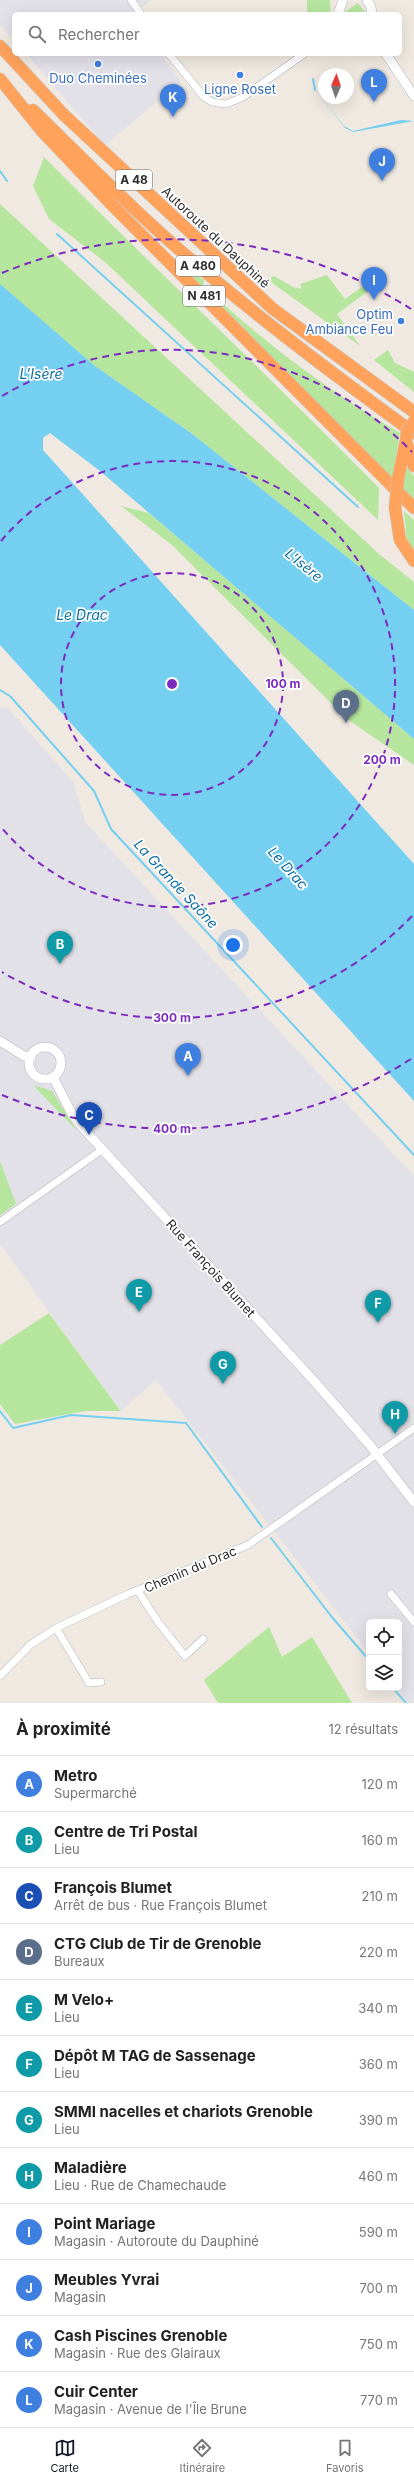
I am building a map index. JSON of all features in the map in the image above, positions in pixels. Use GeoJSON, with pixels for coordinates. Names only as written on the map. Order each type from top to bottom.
{"type":"FeatureCollection","features":[{"type":"Feature","properties":{"kind":"highway","name":"Autoroute du Dauphiné"},"geometry":{"type":"LineString","coordinates":[[0,46],[64,115],[273,309],[414,412]]}},
{"type":"Feature","properties":{"kind":"highway","name":"A 480"},"geometry":{"type":"LineString","coordinates":[[0,79],[114,192],[205,272],[410,437]]}},
{"type":"Feature","properties":{"kind":"highway","name":"N 481"},"geometry":{"type":"LineString","coordinates":[[0,79],[46,136],[414,508]]}},
{"type":"Feature","properties":{"kind":"highway"},"geometry":{"type":"LineString","coordinates":[[414,421],[407,432],[410,437],[414,466]]}},
{"type":"Feature","properties":{"kind":"highway"},"geometry":{"type":"LineString","coordinates":[[410,437],[398,479],[395,507],[400,540],[414,561]]}},
{"type":"Feature","properties":{"kind":"street"},"geometry":{"type":"LineString","coordinates":[[131,0],[140,12]]}},
{"type":"Feature","properties":{"kind":"street"},"geometry":{"type":"LineString","coordinates":[[171,56],[204,97],[212,102],[226,104],[243,98],[301,56]]}},
{"type":"Feature","properties":{"kind":"street"},"geometry":{"type":"LineString","coordinates":[[387,56],[414,96]]}},
{"type":"Feature","properties":{"kind":"street"},"geometry":{"type":"LineString","coordinates":[[0,1041],[24,1056],[30,1057]]}},
{"type":"Feature","properties":{"kind":"street"},"geometry":{"type":"LineString","coordinates":[[41,1048],[55,1050],[61,1063],[59,1071],[53,1077],[43,1079],[34,1074],[29,1066],[30,1057],[41,1048]]}},
{"type":"Feature","properties":{"kind":"street","name":"Rue François Blumet"},"geometry":{"type":"LineString","coordinates":[[53,1077],[72,1114],[314,1380],[377,1454],[414,1502]]}},
{"type":"Feature","properties":{"kind":"street"},"geometry":{"type":"LineString","coordinates":[[0,1222],[103,1149]]}},
{"type":"Feature","properties":{"kind":"street","name":"Chemin du Drac"},"geometry":{"type":"LineString","coordinates":[[0,1676],[30,1645],[56,1628],[138,1591],[248,1545],[414,1428]]}},
{"type":"Feature","properties":{"kind":"street"},"geometry":{"type":"LineString","coordinates":[[138,1591],[158,1622],[185,1656],[203,1639]]}},
{"type":"Feature","properties":{"kind":"street"},"geometry":{"type":"LineString","coordinates":[[391,1594],[414,1622]]}},
{"type":"Feature","properties":{"kind":"street"},"geometry":{"type":"LineString","coordinates":[[56,1628],[89,1683],[101,1682]]}},
{"type":"Feature","properties":{"kind":"shaded area"},"geometry":{"type":"Polygon","coordinates":[[[0,0],[151,0],[136,12],[12,12],[12,38],[0,24],[0,0]]]}},
{"type":"Feature","properties":{"kind":"shaded area"},"geometry":{"type":"Polygon","coordinates":[[[28,56],[162,56],[181,82],[105,145],[28,56]]]}},
{"type":"Feature","properties":{"kind":"shaded area"},"geometry":{"type":"Polygon","coordinates":[[[7,707],[74,783],[85,822],[414,1176],[414,1703],[408,1703],[399,1691],[402,1691],[402,1619],[366,1619],[366,1649],[156,1380],[121,1411],[0,1244],[0,708],[7,707]]]}},
{"type":"Feature","properties":{"kind":"green space"},"geometry":{"type":"Polygon","coordinates":[[[307,0],[330,0],[331,12],[307,12],[307,0]]]}},
{"type":"Feature","properties":{"kind":"green space"},"geometry":{"type":"Polygon","coordinates":[[[358,3],[365,12],[347,12],[358,3]]]}},
{"type":"Feature","properties":{"kind":"green space"},"geometry":{"type":"Polygon","coordinates":[[[44,157],[379,488],[378,520],[105,262],[49,219],[33,186],[44,157]]]}},
{"type":"Feature","properties":{"kind":"green space"},"geometry":{"type":"Polygon","coordinates":[[[0,204],[379,554],[414,582],[414,610],[191,433],[95,366],[0,284],[0,204]]]}},
{"type":"Feature","properties":{"kind":"green space"},"geometry":{"type":"Polygon","coordinates":[[[175,259],[204,280],[203,285],[248,325],[297,365],[348,401],[400,433],[392,478],[175,259]]]}},
{"type":"Feature","properties":{"kind":"green space"},"geometry":{"type":"Polygon","coordinates":[[[327,275],[345,299],[376,277],[382,281],[337,314],[360,346],[268,280],[274,276],[293,287],[302,289],[300,284],[327,275]]]}},
{"type":"Feature","properties":{"kind":"green space"},"geometry":{"type":"Polygon","coordinates":[[[388,350],[395,363],[414,372],[414,392],[374,360],[388,350]]]}},
{"type":"Feature","properties":{"kind":"green space"},"geometry":{"type":"Polygon","coordinates":[[[406,466],[414,476],[414,500],[402,489],[406,466]]]}},
{"type":"Feature","properties":{"kind":"green space"},"geometry":{"type":"Polygon","coordinates":[[[121,506],[149,513],[414,739],[414,765],[347,719],[172,545],[121,506]]]}},
{"type":"Feature","properties":{"kind":"green space"},"geometry":{"type":"Polygon","coordinates":[[[404,511],[414,520],[414,553],[407,543],[404,511]]]}},
{"type":"Feature","properties":{"kind":"green space"},"geometry":{"type":"Polygon","coordinates":[[[36,1086],[52,1091],[77,1131],[35,1087],[36,1086]]]}},
{"type":"Feature","properties":{"kind":"green space"},"geometry":{"type":"Polygon","coordinates":[[[0,1161],[16,1204],[0,1215],[0,1161]]]}},
{"type":"Feature","properties":{"kind":"green space"},"geometry":{"type":"Polygon","coordinates":[[[49,1313],[121,1411],[85,1411],[15,1424],[0,1404],[0,1345],[49,1313]]]}},
{"type":"Feature","properties":{"kind":"green space"},"geometry":{"type":"Polygon","coordinates":[[[269,1627],[282,1657],[312,1637],[352,1703],[218,1703],[204,1680],[269,1627]]]}},
{"type":"Feature","properties":{"kind":"water"},"geometry":{"type":"Polygon","coordinates":[[[326,104],[344,126],[353,131],[401,120],[414,121],[353,132],[345,128],[326,104]]]}},
{"type":"Feature","properties":{"kind":"water","name":"Le Drac"},"geometry":{"type":"Polygon","coordinates":[[[0,284],[95,366],[191,433],[414,610],[414,739],[100,471],[50,433],[43,438],[43,450],[414,864],[414,1101],[0,645],[0,284]]]}},
{"type":"Feature","properties":{"kind":"waterway"},"geometry":{"type":"LineString","coordinates":[[313,79],[315,90]]}},
{"type":"Feature","properties":{"kind":"waterway"},"geometry":{"type":"LineString","coordinates":[[0,171],[7,181]]}},
{"type":"Feature","properties":{"kind":"waterway"},"geometry":{"type":"LineString","coordinates":[[57,234],[358,507]]}},
{"type":"Feature","properties":{"kind":"waterway","name":"La Grande Saône"},"geometry":{"type":"LineString","coordinates":[[0,690],[10,696],[94,791],[111,829],[414,1155]]}},
{"type":"Feature","properties":{"kind":"waterway"},"geometry":{"type":"LineString","coordinates":[[0,1411],[13,1428],[71,1415],[186,1423],[262,1527]]}},
{"type":"Feature","properties":{"kind":"waterway"},"geometry":{"type":"LineString","coordinates":[[271,1538],[331,1616],[366,1657]]}},
{"type":"Feature","properties":{"kind":"waterway"},"geometry":{"type":"LineString","coordinates":[[396,1691],[406,1703]]}},
{"type":"Feature","properties":{"kind":"place","name":"Duo Cheminées"},"geometry":{"type":"Point","coordinates":[98,64]}},
{"type":"Feature","properties":{"kind":"place","name":"Ligne Roset"},"geometry":{"type":"Point","coordinates":[240,75]}},
{"type":"Feature","properties":{"kind":"place","name":"Cuir Center"},"geometry":{"type":"Point","coordinates":[374,102]}},
{"type":"Feature","properties":{"kind":"place","name":"Cash Piscines Grenoble"},"geometry":{"type":"Point","coordinates":[173,117]}},
{"type":"Feature","properties":{"kind":"place","name":"Meubles Yvrai"},"geometry":{"type":"Point","coordinates":[382,181]}},
{"type":"Feature","properties":{"kind":"place","name":"Point Mariage"},"geometry":{"type":"Point","coordinates":[374,300]}},
{"type":"Feature","properties":{"kind":"place","name":"Optim Ambiance Feu"},"geometry":{"type":"Point","coordinates":[401,321]}},
{"type":"Feature","properties":{"kind":"place","name":"CTG Club de Tir de Grenoble"},"geometry":{"type":"Point","coordinates":[346,723]}},
{"type":"Feature","properties":{"kind":"place","name":"Centre de Tri Postal"},"geometry":{"type":"Point","coordinates":[60,964]}},
{"type":"Feature","properties":{"kind":"place","name":"Metro"},"geometry":{"type":"Point","coordinates":[188,1076]}},
{"type":"Feature","properties":{"kind":"place","name":"François Blumet"},"geometry":{"type":"Point","coordinates":[89,1135]}},
{"type":"Feature","properties":{"kind":"place","name":"M Velo+"},"geometry":{"type":"Point","coordinates":[139,1312]}},
{"type":"Feature","properties":{"kind":"place","name":"Dépôt M TAG de Sassenage"},"geometry":{"type":"Point","coordinates":[378,1323]}},
{"type":"Feature","properties":{"kind":"place","name":"SMMI nacelles et chariots Grenoble"},"geometry":{"type":"Point","coordinates":[223,1384]}},
{"type":"Feature","properties":{"kind":"place","name":"Maladière"},"geometry":{"type":"Point","coordinates":[395,1434]}},
{"type":"Feature","properties":{"kind":"water label","name":"L'Isère"},"geometry":{"type":"Point","coordinates":[41,374]}},
{"type":"Feature","properties":{"kind":"water label","name":"L'Isère"},"geometry":{"type":"Point","coordinates":[304,565]}}]}
